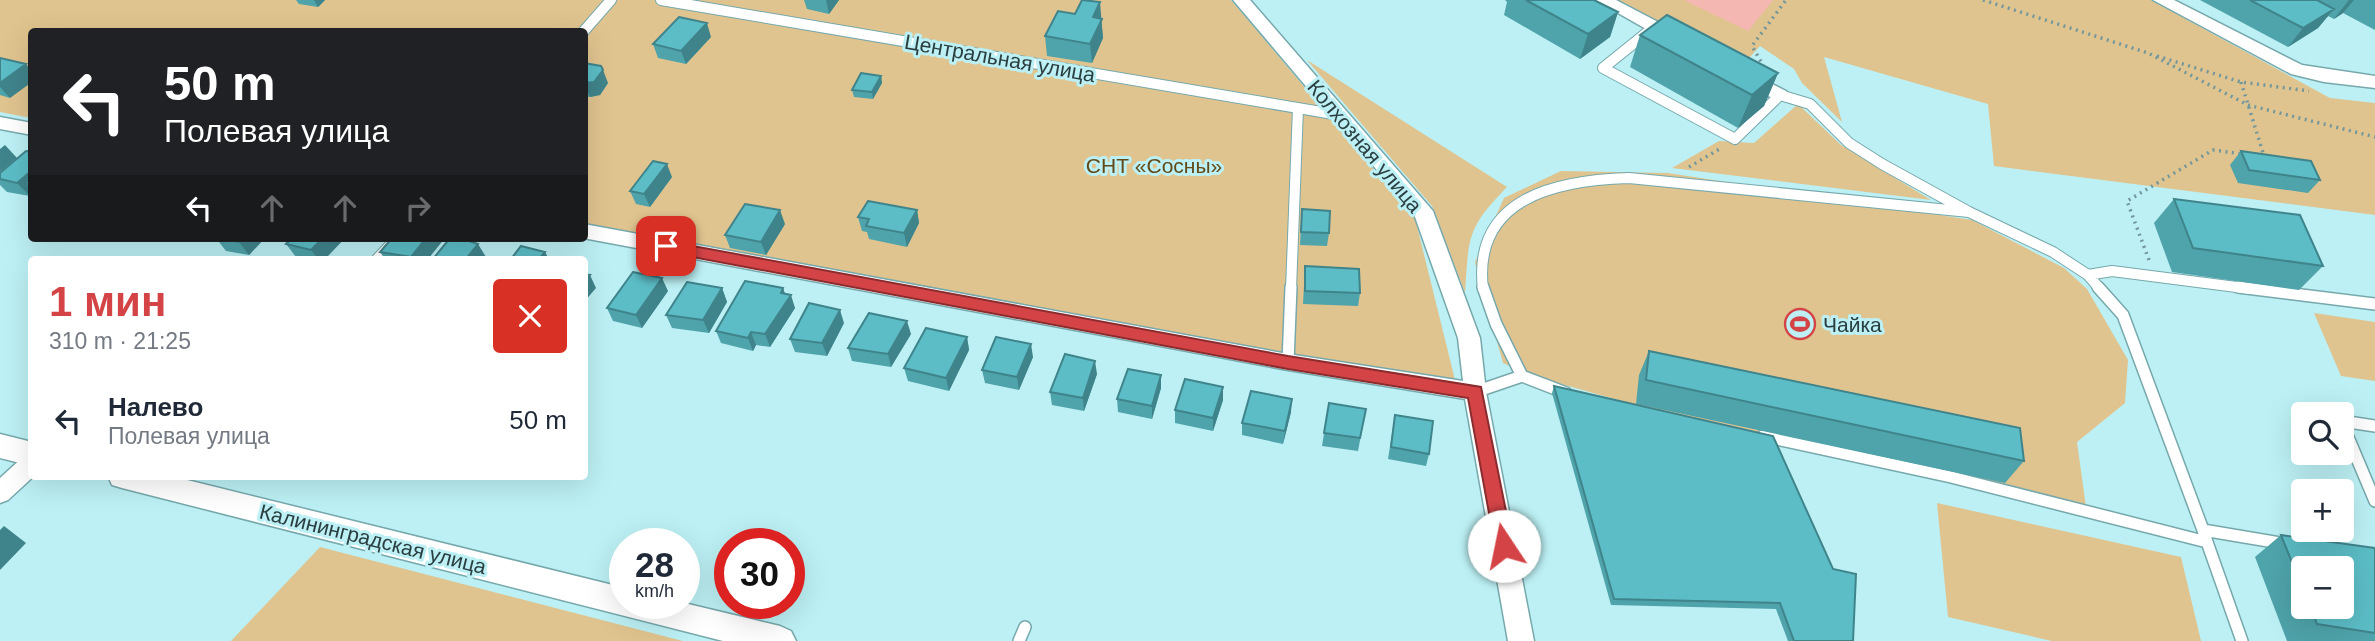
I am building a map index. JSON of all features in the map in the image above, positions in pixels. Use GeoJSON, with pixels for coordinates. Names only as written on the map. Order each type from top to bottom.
{"type":"FeatureCollection","features":[{"type":"Feature","properties":{"kind":"street","name":"Колхозная улица"},"geometry":{"type":"LineString","coordinates":[[1241,0],[1423,211],[1469,338],[1475,392],[1521,641]]}},
{"type":"Feature","properties":{"kind":"street"},"geometry":{"type":"LineString","coordinates":[[1603,0],[1689,46]]}},
{"type":"Feature","properties":{"kind":"street"},"geometry":{"type":"LineString","coordinates":[[2161,0],[2297,70],[2375,82]]}},
{"type":"Feature","properties":{"kind":"street"},"geometry":{"type":"LineString","coordinates":[[1734,70],[1780,94]]}},
{"type":"Feature","properties":{"kind":"street"},"geometry":{"type":"LineString","coordinates":[[0,123],[28,128]]}},
{"type":"Feature","properties":{"kind":"street"},"geometry":{"type":"LineString","coordinates":[[588,232],[1288,362],[1475,392]]}},
{"type":"Feature","properties":{"kind":"street"},"geometry":{"type":"LineString","coordinates":[[0,446],[28,453]]}},
{"type":"Feature","properties":{"kind":"street"},"geometry":{"type":"LineString","coordinates":[[0,493],[28,467]]}},
{"type":"Feature","properties":{"kind":"street","name":"Калининградская улица"},"geometry":{"type":"LineString","coordinates":[[164,481],[609,598]]}},
{"type":"Feature","properties":{"kind":"street"},"geometry":{"type":"LineString","coordinates":[[692,619],[780,641]]}},
{"type":"Feature","properties":{"kind":"lane"},"geometry":{"type":"LineString","coordinates":[[586,28],[611,0]]}},
{"type":"Feature","properties":{"kind":"lane","name":"Центральная улица"},"geometry":{"type":"LineString","coordinates":[[661,0],[1339,115]]}},
{"type":"Feature","properties":{"kind":"lane"},"geometry":{"type":"LineString","coordinates":[[1654,27],[1603,68],[1735,139],[1780,94],[1810,104],[1849,143],[1969,212],[2053,252],[2088,275],[2123,315],[2242,641]]}},
{"type":"Feature","properties":{"kind":"lane"},"geometry":{"type":"LineString","coordinates":[[1288,362],[1298,108]]}},
{"type":"Feature","properties":{"kind":"lane"},"geometry":{"type":"LineString","coordinates":[[1582,397],[1555,391],[1522,376],[1484,290],[1487,242],[1496,226],[1519,203],[1546,188],[1594,178],[1665,182],[1969,212]]}},
{"type":"Feature","properties":{"kind":"lane"},"geometry":{"type":"LineString","coordinates":[[380,256],[393,242]]}},
{"type":"Feature","properties":{"kind":"lane"},"geometry":{"type":"LineString","coordinates":[[2088,275],[2112,271],[2375,303]]}},
{"type":"Feature","properties":{"kind":"lane"},"geometry":{"type":"LineString","coordinates":[[1475,392],[1522,376]]}},
{"type":"Feature","properties":{"kind":"lane"},"geometry":{"type":"LineString","coordinates":[[2354,423],[2375,426]]}},
{"type":"Feature","properties":{"kind":"lane"},"geometry":{"type":"LineString","coordinates":[[1746,433],[2205,536],[2295,546]]}},
{"type":"Feature","properties":{"kind":"lane"},"geometry":{"type":"LineString","coordinates":[[2354,451],[2375,501]]}},
{"type":"Feature","properties":{"kind":"lane"},"geometry":{"type":"LineString","coordinates":[[1019,641],[1025,627]]}},
{"type":"Feature","properties":{"kind":"path"},"geometry":{"type":"LineString","coordinates":[[1780,94],[1752,46],[1786,0]]}},
{"type":"Feature","properties":{"kind":"path"},"geometry":{"type":"LineString","coordinates":[[1983,0],[2241,82],[2321,93]]}},
{"type":"Feature","properties":{"kind":"path"},"geometry":{"type":"LineString","coordinates":[[2148,53],[2248,105],[2375,137]]}},
{"type":"Feature","properties":{"kind":"path"},"geometry":{"type":"LineString","coordinates":[[2155,277],[2127,201],[2213,150],[2264,156],[2241,82]]}},
{"type":"Feature","properties":{"kind":"path"},"geometry":{"type":"LineString","coordinates":[[1665,182],[1735,139]]}},
{"type":"Feature","properties":{"kind":"green space","name":"СНТ «Сосны»"},"geometry":{"type":"Polygon","coordinates":[[[0,0],[1231,0],[1415,218],[1456,384],[1203,343],[588,226],[588,28],[28,28],[28,117],[0,112],[0,0]]]}},
{"type":"Feature","properties":{"kind":"green space"},"geometry":{"type":"Polygon","coordinates":[[[1618,0],[2151,0],[2330,98],[2375,103],[2375,215],[1994,166],[1988,104],[1824,57],[1842,122],[1802,83],[1794,69],[1760,46],[1741,67],[1618,0]]]}},
{"type":"Feature","properties":{"kind":"green space"},"geometry":{"type":"Polygon","coordinates":[[[1307,60],[1507,187],[1484,213],[1472,235],[1465,293],[1432,206],[1307,60]]]}},
{"type":"Feature","properties":{"kind":"green space"},"geometry":{"type":"Polygon","coordinates":[[[1798,104],[1841,145],[1931,200],[1672,168],[1719,141],[1754,143],[1798,104]]]}},
{"type":"Feature","properties":{"kind":"green space","name":"Чайка"},"geometry":{"type":"Polygon","coordinates":[[[1561,171],[1668,173],[1972,220],[2064,268],[2087,289],[2128,360],[2125,403],[2077,442],[2086,507],[1636,405],[1529,375],[1503,363],[1475,262],[1504,198],[1561,171]]]}},
{"type":"Feature","properties":{"kind":"green space"},"geometry":{"type":"Polygon","coordinates":[[[2314,313],[2375,322],[2375,381],[2341,376],[2314,313]]]}},
{"type":"Feature","properties":{"kind":"green space"},"geometry":{"type":"Polygon","coordinates":[[[1937,503],[2181,557],[2201,641],[2052,641],[1948,617],[1937,503]]]}},
{"type":"Feature","properties":{"kind":"green space"},"geometry":{"type":"Polygon","coordinates":[[[320,547],[683,641],[231,641],[320,547]]]}},
{"type":"Feature","properties":{"kind":"shaded area"},"geometry":{"type":"Polygon","coordinates":[[[1684,0],[1773,0],[1748,31],[1684,0]]]}},
{"type":"Feature","properties":{"kind":"building"},"geometry":{"type":"Polygon","coordinates":[[[1082,0],[1100,2],[1093,17],[1102,19],[1090,44],[1045,36],[1058,11],[1075,14],[1082,0]]]}},
{"type":"Feature","properties":{"kind":"building"},"geometry":{"type":"Polygon","coordinates":[[[1526,0],[1594,0],[1618,12],[1588,34],[1526,0]]]}},
{"type":"Feature","properties":{"kind":"building"},"geometry":{"type":"Polygon","coordinates":[[[2250,0],[2317,0],[2334,9],[2303,28],[2250,0]]]}},
{"type":"Feature","properties":{"kind":"building"},"geometry":{"type":"Polygon","coordinates":[[[1667,15],[1778,73],[1752,95],[1640,35],[1667,15]]]}},
{"type":"Feature","properties":{"kind":"building"},"geometry":{"type":"Polygon","coordinates":[[[679,17],[707,23],[681,51],[653,44],[679,17]]]}},
{"type":"Feature","properties":{"kind":"building"},"geometry":{"type":"Polygon","coordinates":[[[0,58],[26,64],[0,83],[0,58]]]}},
{"type":"Feature","properties":{"kind":"building"},"geometry":{"type":"Polygon","coordinates":[[[588,64],[601,66],[603,70],[594,82],[588,83],[588,64]]]}},
{"type":"Feature","properties":{"kind":"building"},"geometry":{"type":"Polygon","coordinates":[[[861,73],[881,76],[872,92],[852,90],[861,73]]]}},
{"type":"Feature","properties":{"kind":"building"},"geometry":{"type":"Polygon","coordinates":[[[28,151],[28,174],[17,183],[0,179],[0,173],[28,151]]]}},
{"type":"Feature","properties":{"kind":"building"},"geometry":{"type":"Polygon","coordinates":[[[2241,151],[2311,161],[2320,180],[2249,170],[2241,151]]]}},
{"type":"Feature","properties":{"kind":"building"},"geometry":{"type":"Polygon","coordinates":[[[653,161],[667,164],[644,194],[630,191],[653,161]]]}},
{"type":"Feature","properties":{"kind":"building"},"geometry":{"type":"Polygon","coordinates":[[[2174,199],[2300,215],[2323,266],[2193,248],[2174,199]]]}},
{"type":"Feature","properties":{"kind":"building"},"geometry":{"type":"Polygon","coordinates":[[[868,201],[917,210],[904,233],[866,226],[869,219],[858,217],[868,201]]]}},
{"type":"Feature","properties":{"kind":"building"},"geometry":{"type":"Polygon","coordinates":[[[745,204],[780,210],[761,242],[725,235],[745,204]]]}},
{"type":"Feature","properties":{"kind":"building"},"geometry":{"type":"Polygon","coordinates":[[[1302,209],[1330,211],[1329,233],[1301,232],[1302,209]]]}},
{"type":"Feature","properties":{"kind":"building"},"geometry":{"type":"Polygon","coordinates":[[[288,242],[319,242],[311,250],[286,244],[288,242]]]}},
{"type":"Feature","properties":{"kind":"building"},"geometry":{"type":"Polygon","coordinates":[[[389,242],[423,242],[412,256],[380,252],[389,242]]]}},
{"type":"Feature","properties":{"kind":"building"},"geometry":{"type":"Polygon","coordinates":[[[447,242],[478,244],[468,256],[435,256],[447,242]]]}},
{"type":"Feature","properties":{"kind":"building"},"geometry":{"type":"Polygon","coordinates":[[[521,246],[545,252],[542,256],[513,256],[521,246]]]}},
{"type":"Feature","properties":{"kind":"building"},"geometry":{"type":"Polygon","coordinates":[[[1305,266],[1359,269],[1360,293],[1305,291],[1305,266]]]}},
{"type":"Feature","properties":{"kind":"building"},"geometry":{"type":"Polygon","coordinates":[[[633,272],[662,278],[636,315],[607,308],[633,272]]]}},
{"type":"Feature","properties":{"kind":"building"},"geometry":{"type":"Polygon","coordinates":[[[745,281],[783,288],[781,293],[791,295],[765,334],[751,332],[748,338],[716,331],[745,281]]]}},
{"type":"Feature","properties":{"kind":"building"},"geometry":{"type":"Polygon","coordinates":[[[687,282],[722,288],[703,320],[666,315],[687,282]]]}},
{"type":"Feature","properties":{"kind":"building"},"geometry":{"type":"Polygon","coordinates":[[[809,303],[840,310],[822,343],[790,339],[809,303]]]}},
{"type":"Feature","properties":{"kind":"building"},"geometry":{"type":"Polygon","coordinates":[[[869,313],[907,321],[888,354],[848,348],[869,313]]]}},
{"type":"Feature","properties":{"kind":"building"},"geometry":{"type":"Polygon","coordinates":[[[926,328],[967,337],[946,378],[904,368],[926,328]]]}},
{"type":"Feature","properties":{"kind":"building"},"geometry":{"type":"Polygon","coordinates":[[[996,337],[1031,344],[1017,377],[982,370],[996,337]]]}},
{"type":"Feature","properties":{"kind":"building"},"geometry":{"type":"Polygon","coordinates":[[[1649,351],[2020,428],[2024,461],[1646,380],[1649,351]]]}},
{"type":"Feature","properties":{"kind":"building"},"geometry":{"type":"Polygon","coordinates":[[[1065,354],[1095,361],[1083,398],[1050,392],[1065,354]]]}},
{"type":"Feature","properties":{"kind":"building"},"geometry":{"type":"Polygon","coordinates":[[[1128,369],[1161,375],[1152,406],[1117,399],[1128,369]]]}},
{"type":"Feature","properties":{"kind":"building"},"geometry":{"type":"Polygon","coordinates":[[[1185,379],[1223,387],[1213,418],[1175,410],[1185,379]]]}},
{"type":"Feature","properties":{"kind":"building"},"geometry":{"type":"Polygon","coordinates":[[[1554,386],[1773,436],[1833,569],[1856,574],[1853,641],[1794,641],[1780,603],[1614,599],[1554,386]]]}},
{"type":"Feature","properties":{"kind":"building"},"geometry":{"type":"Polygon","coordinates":[[[1251,391],[1292,399],[1285,431],[1242,423],[1251,391]]]}},
{"type":"Feature","properties":{"kind":"building"},"geometry":{"type":"Polygon","coordinates":[[[1329,403],[1366,409],[1360,438],[1324,433],[1329,403]]]}},
{"type":"Feature","properties":{"kind":"building"},"geometry":{"type":"Polygon","coordinates":[[[1395,415],[1433,421],[1429,454],[1391,447],[1395,415]]]}},
{"type":"Feature","properties":{"kind":"building"},"geometry":{"type":"Polygon","coordinates":[[[2281,535],[2291,536],[2291,542],[2332,542],[2375,548],[2375,633],[2317,624],[2315,619],[2354,619],[2354,556],[2291,556],[2291,560],[2281,535]]]}},
{"type":"Feature","properties":{"kind":"place","name":"Чайка"},"geometry":{"type":"Point","coordinates":[1800,324]}},
{"type":"Feature","properties":{"kind":"route"},"geometry":{"type":"LineString","coordinates":[[666,246],[1288,362],[1475,392],[1504,546]]}}]}
